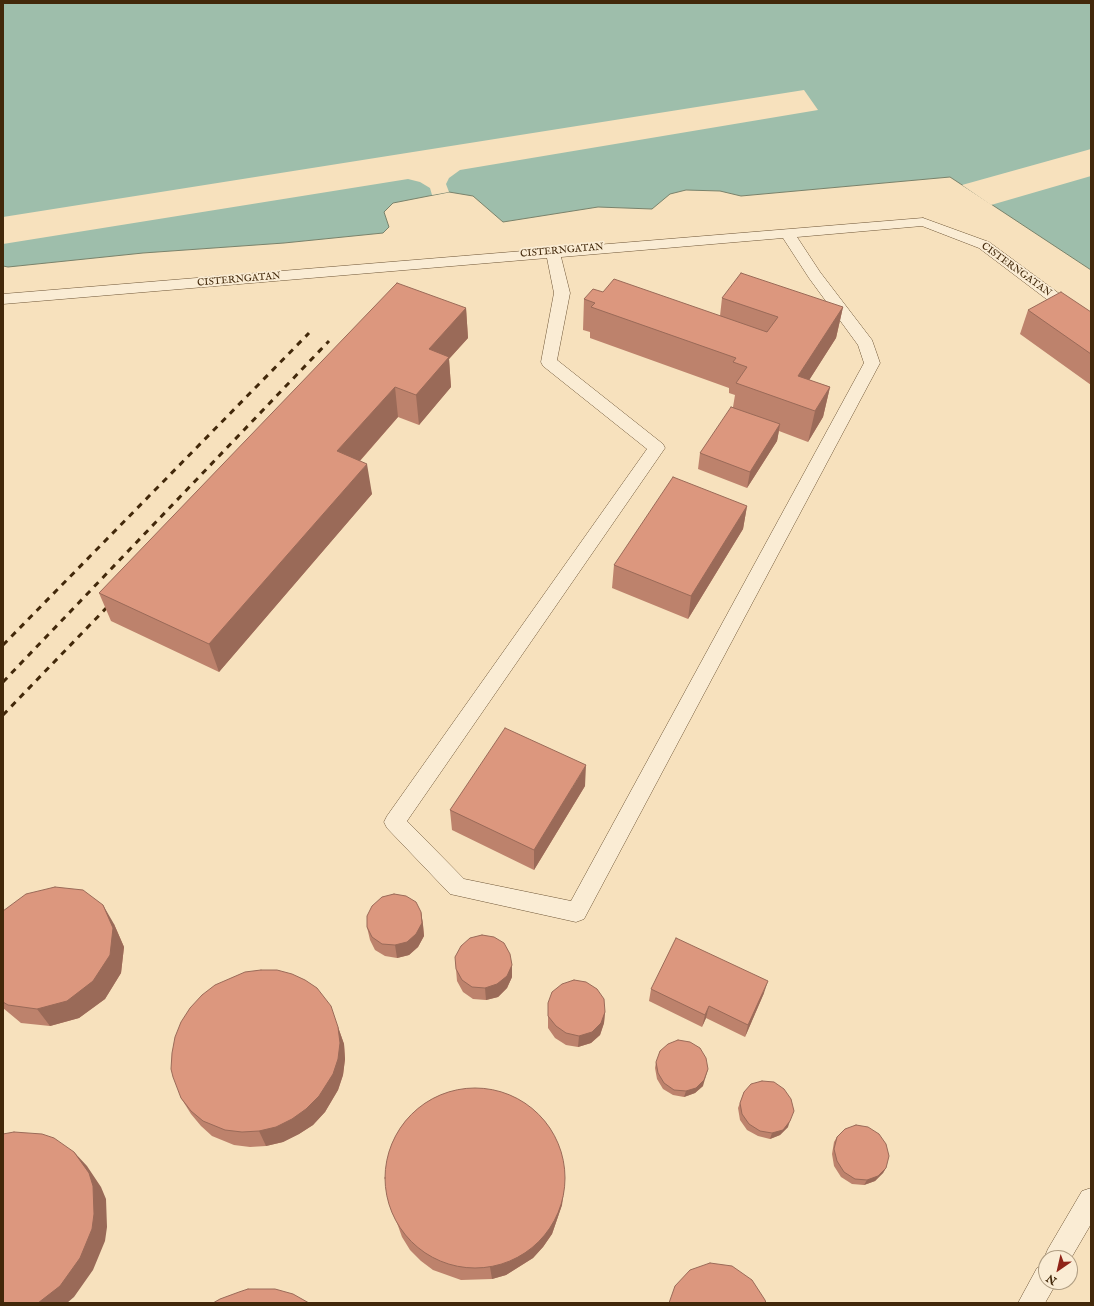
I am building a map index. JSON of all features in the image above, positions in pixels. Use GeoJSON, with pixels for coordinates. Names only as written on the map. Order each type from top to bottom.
{"type":"FeatureCollection","features":[{"type":"Feature","properties":{"kind":"lane","name":"CISTERNGATAN"},"geometry":{"type":"LineString","coordinates":[[3,299],[787,233],[852,226],[923,222],[984,245],[1091,325]]}},
{"type":"Feature","properties":{"kind":"lane"},"geometry":{"type":"LineString","coordinates":[[553,252],[562,293],[549,362],[657,448],[394,822],[458,887],[576,912],[872,363],[866,344],[814,275],[787,233]]}},
{"type":"Feature","properties":{"kind":"lane"},"geometry":{"type":"LineString","coordinates":[[1062,1250],[1091,1200]]}},
{"type":"Feature","properties":{"kind":"lane"},"geometry":{"type":"LineString","coordinates":[[1031,1303],[1038,1290]]}},
{"type":"Feature","properties":{"kind":"shaded area"},"geometry":{"type":"Polygon","coordinates":[[[3,3],[1091,3],[1091,270],[950,177],[741,196],[720,191],[686,190],[670,194],[652,209],[598,207],[503,222],[473,196],[449,192],[393,203],[384,212],[389,227],[383,233],[284,243],[143,253],[8,267],[3,266],[3,3]]]}},
{"type":"Feature","properties":{"kind":"pier"},"geometry":{"type":"Polygon","coordinates":[[[804,90],[818,110],[460,170],[449,178],[446,184],[449,192],[432,195],[430,188],[420,182],[408,179],[3,244],[3,217],[804,90]]]}},
{"type":"Feature","properties":{"kind":"pier"},"geometry":{"type":"Polygon","coordinates":[[[1091,149],[1091,176],[991,205],[962,185],[1091,149]]]}},
{"type":"Feature","properties":{"kind":"building"},"geometry":{"type":"Polygon","coordinates":[[[741,273],[843,307],[798,376],[830,387],[815,411],[736,383],[747,367],[733,362],[736,358],[591,307],[595,303],[584,299],[593,289],[603,292],[614,279],[767,332],[778,317],[722,298],[741,273]]]}},
{"type":"Feature","properties":{"kind":"building"},"geometry":{"type":"Polygon","coordinates":[[[397,283],[466,308],[429,349],[449,357],[416,395],[395,387],[337,451],[367,464],[209,644],[99,593],[397,283]]]}},
{"type":"Feature","properties":{"kind":"building"},"geometry":{"type":"Polygon","coordinates":[[[1061,292],[1091,312],[1091,354],[1028,310],[1061,292]]]}},
{"type":"Feature","properties":{"kind":"building"},"geometry":{"type":"Polygon","coordinates":[[[731,407],[780,424],[750,472],[700,453],[731,407]]]}},
{"type":"Feature","properties":{"kind":"building"},"geometry":{"type":"Polygon","coordinates":[[[673,477],[747,506],[691,596],[614,565],[673,477]]]}},
{"type":"Feature","properties":{"kind":"building"},"geometry":{"type":"Polygon","coordinates":[[[505,728],[586,765],[534,850],[450,810],[505,728]]]}},
{"type":"Feature","properties":{"kind":"building"},"geometry":{"type":"Polygon","coordinates":[[[55,887],[83,890],[103,905],[113,928],[110,955],[93,981],[67,1001],[37,1009],[8,1005],[3,1002],[3,911],[26,894],[55,887]]]}},
{"type":"Feature","properties":{"kind":"building"},"geometry":{"type":"Polygon","coordinates":[[[394,894],[406,896],[416,902],[421,912],[422,923],[416,934],[407,942],[395,945],[382,944],[372,937],[367,927],[367,916],[372,906],[382,897],[394,894]]]}},
{"type":"Feature","properties":{"kind":"building"},"geometry":{"type":"Polygon","coordinates":[[[482,935],[494,937],[504,943],[510,954],[512,965],[507,976],[497,984],[485,988],[472,987],[462,980],[456,969],[455,957],[461,946],[470,938],[482,935]]]}},
{"type":"Feature","properties":{"kind":"building"},"geometry":{"type":"Polygon","coordinates":[[[676,938],[768,981],[748,1025],[709,1006],[705,1015],[651,989],[676,938]]]}},
{"type":"Feature","properties":{"kind":"building"},"geometry":{"type":"Polygon","coordinates":[[[277,970],[292,974],[317,988],[331,1006],[338,1027],[340,1043],[338,1059],[333,1074],[319,1096],[306,1109],[292,1119],[276,1127],[259,1131],[242,1132],[225,1130],[203,1121],[191,1111],[181,1098],[171,1069],[175,1037],[181,1022],[190,1008],[202,995],[215,985],[245,972],[277,970]]]}},
{"type":"Feature","properties":{"kind":"building"},"geometry":{"type":"Polygon","coordinates":[[[574,980],[586,982],[597,989],[604,999],[605,1012],[601,1023],[592,1032],[579,1036],[566,1033],[556,1026],[548,1016],[548,1003],[552,992],[562,984],[574,980]]]}},
{"type":"Feature","properties":{"kind":"building"},"geometry":{"type":"Polygon","coordinates":[[[678,1040],[690,1042],[700,1048],[706,1058],[708,1069],[704,1080],[696,1088],[686,1091],[674,1090],[664,1083],[658,1073],[656,1062],[660,1051],[668,1044],[678,1040]]]}},
{"type":"Feature","properties":{"kind":"building"},"geometry":{"type":"Polygon","coordinates":[[[762,1081],[774,1082],[784,1089],[791,1099],[794,1111],[790,1121],[783,1130],[772,1133],[760,1131],[749,1124],[742,1114],[740,1103],[744,1092],[751,1084],[762,1081]]]}},
{"type":"Feature","properties":{"kind":"building"},"geometry":{"type":"Polygon","coordinates":[[[475,1088],[492,1090],[509,1095],[525,1103],[544,1121],[550,1128],[561,1152],[565,1178],[563,1195],[558,1212],[550,1228],[532,1247],[525,1253],[501,1264],[475,1268],[458,1266],[441,1261],[425,1253],[406,1235],[400,1228],[389,1204],[385,1178],[387,1161],[392,1144],[400,1128],[418,1109],[425,1103],[449,1092],[475,1088]]]}},
{"type":"Feature","properties":{"kind":"building"},"geometry":{"type":"Polygon","coordinates":[[[856,1125],[868,1127],[879,1134],[886,1144],[889,1156],[886,1168],[878,1176],[867,1180],[855,1179],[844,1172],[837,1161],[834,1149],[837,1137],[845,1129],[856,1125]]]}},
{"type":"Feature","properties":{"kind":"building"},"geometry":{"type":"Polygon","coordinates":[[[14,1132],[42,1134],[54,1138],[74,1152],[89,1173],[93,1186],[94,1214],[92,1229],[80,1258],[60,1286],[38,1303],[3,1303],[3,1134],[14,1132]]]}},
{"type":"Feature","properties":{"kind":"building"},"geometry":{"type":"Polygon","coordinates":[[[710,1263],[732,1266],[752,1280],[766,1303],[669,1303],[675,1286],[690,1270],[710,1263]]]}},
{"type":"Feature","properties":{"kind":"building"},"geometry":{"type":"Polygon","coordinates":[[[248,1289],[275,1289],[293,1294],[309,1303],[213,1303],[248,1289]]]}},
{"type":"Feature","properties":{"kind":"railway"},"geometry":{"type":"LineString","coordinates":[[3,645],[309,333]]}},
{"type":"Feature","properties":{"kind":"railway"},"geometry":{"type":"LineString","coordinates":[[3,682],[329,341]]}},
{"type":"Feature","properties":{"kind":"railway"},"geometry":{"type":"LineString","coordinates":[[3,715],[112,602]]}}]}
